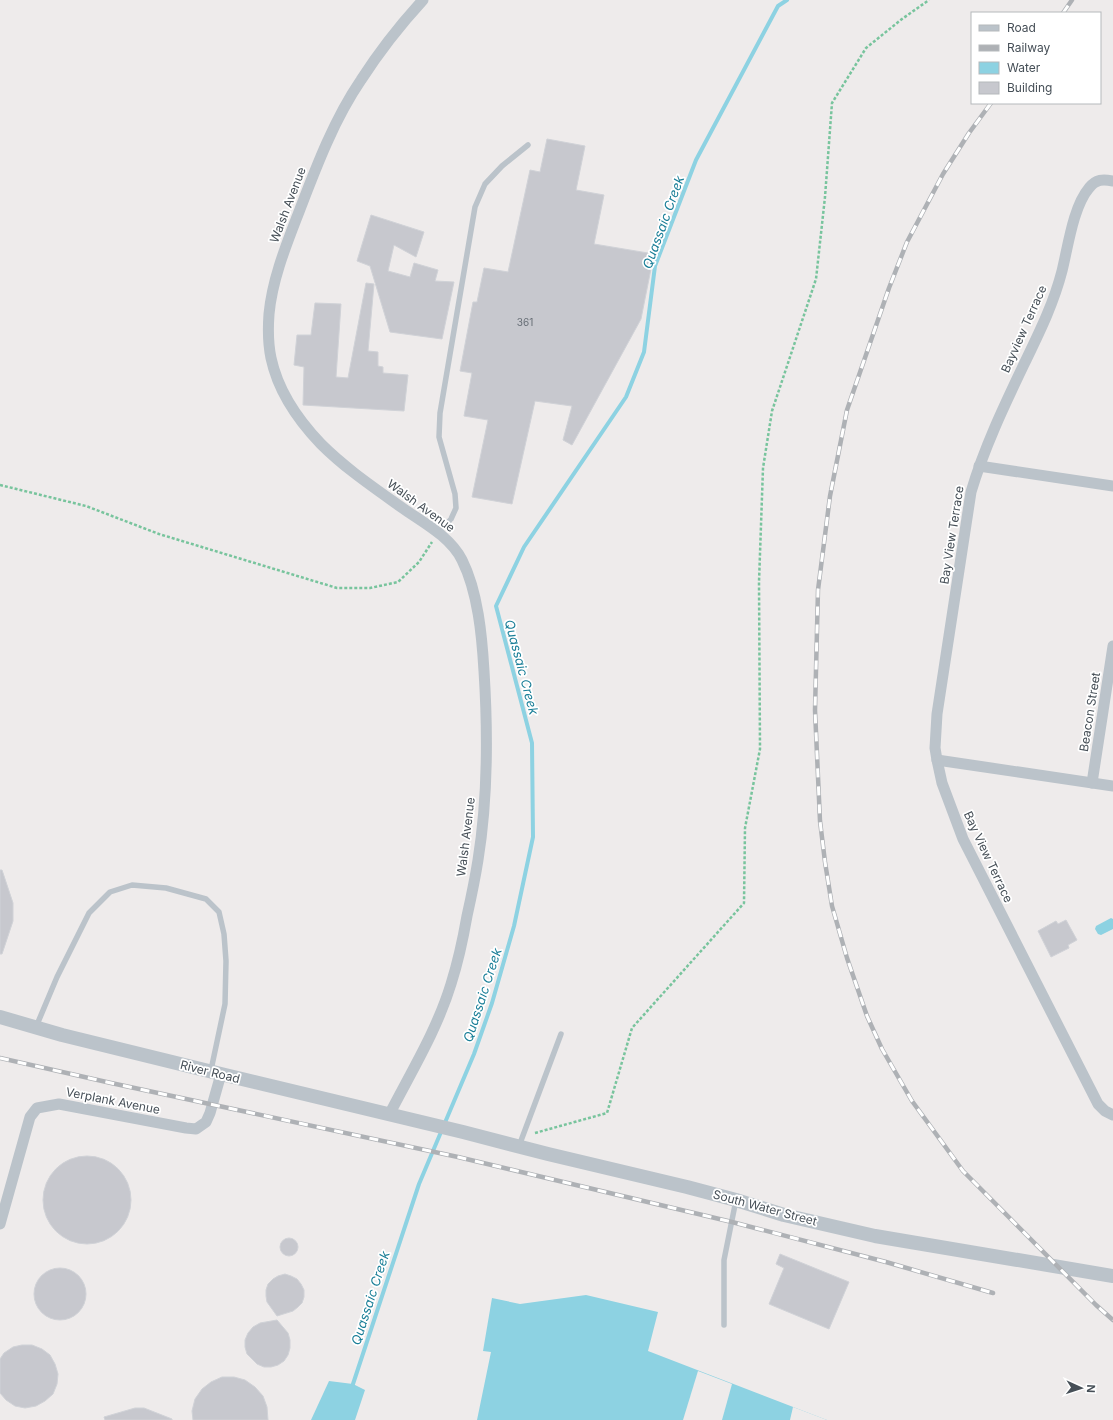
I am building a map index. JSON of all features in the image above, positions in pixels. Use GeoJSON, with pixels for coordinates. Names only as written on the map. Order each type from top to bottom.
{"type":"FeatureCollection","features":[{"type":"Feature","properties":{"kind":"street","name":"Walsh Avenue"},"geometry":{"type":"LineString","coordinates":[[390,1115],[439,1018],[451,983],[463,937],[478,862],[483,820],[486,771],[486,698],[483,644],[474,596],[468,574],[457,552],[438,533],[361,478],[322,445],[302,422],[286,398],[271,358],[268,335],[269,312],[280,264],[313,174],[340,117],[360,81],[388,42],[423,0]]}},
{"type":"Feature","properties":{"kind":"street","name":"Bayview Terrace"},"geometry":{"type":"LineString","coordinates":[[979,466],[992,432],[1047,315],[1056,292],[1078,205],[1089,188],[1097,181],[1102,179],[1113,181]]}},
{"type":"Feature","properties":{"kind":"street"},"geometry":{"type":"LineString","coordinates":[[979,466],[1113,486]]}},
{"type":"Feature","properties":{"kind":"street","name":"Bay View Terrace"},"geometry":{"type":"LineString","coordinates":[[979,466],[971,492],[937,714],[935,748],[937,760],[942,783],[963,839],[1098,1104],[1105,1111],[1113,1115]]}},
{"type":"Feature","properties":{"kind":"street","name":"Beacon Street"},"geometry":{"type":"LineString","coordinates":[[1092,783],[1113,646]]}},
{"type":"Feature","properties":{"kind":"street"},"geometry":{"type":"LineString","coordinates":[[937,760],[1113,786]]}},
{"type":"Feature","properties":{"kind":"street","name":"River Road"},"geometry":{"type":"LineString","coordinates":[[0,1017],[36,1028],[216,1073],[421,1122]]}},
{"type":"Feature","properties":{"kind":"street","name":"Verplank Avenue"},"geometry":{"type":"LineString","coordinates":[[0,1224],[30,1116],[38,1108],[59,1104],[196,1129],[206,1122],[210,1113],[216,1073]]}},
{"type":"Feature","properties":{"kind":"street","name":"South Water Street"},"geometry":{"type":"LineString","coordinates":[[421,1122],[736,1200],[784,1215],[875,1236],[1113,1276]]}},
{"type":"Feature","properties":{"kind":"lane"},"geometry":{"type":"LineString","coordinates":[[438,533],[451,519],[456,508],[455,494],[439,437],[440,413],[475,207],[485,184],[502,166],[528,145]]}},
{"type":"Feature","properties":{"kind":"lane"},"geometry":{"type":"LineString","coordinates":[[36,1028],[57,977],[89,913],[110,892],[132,885],[166,888],[206,899],[219,912],[224,934],[226,961],[225,1004],[216,1073]]}},
{"type":"Feature","properties":{"kind":"lane"},"geometry":{"type":"LineString","coordinates":[[519,1147],[560,1034]]}},
{"type":"Feature","properties":{"kind":"lane"},"geometry":{"type":"LineString","coordinates":[[724,1325],[724,1260],[736,1200]]}},
{"type":"Feature","properties":{"kind":"path"},"geometry":{"type":"LineString","coordinates":[[519,1147],[536,1131],[607,1113],[632,1028],[744,903],[745,828],[760,749],[759,582],[763,468],[772,411],[816,278],[825,197],[832,102],[866,48],[902,19],[929,0]]}},
{"type":"Feature","properties":{"kind":"path"},"geometry":{"type":"LineString","coordinates":[[0,485],[86,506],[159,534],[337,588],[370,588],[398,582],[419,562],[438,533]]}},
{"type":"Feature","properties":{"kind":"water"},"geometry":{"type":"Polygon","coordinates":[[[1111,918],[1113,919],[1113,929],[1101,935],[1098,934],[1095,929],[1096,926],[1111,918]]]}},
{"type":"Feature","properties":{"kind":"water"},"geometry":{"type":"Polygon","coordinates":[[[586,1295],[658,1312],[648,1351],[827,1420],[477,1420],[491,1352],[483,1351],[492,1298],[520,1304],[586,1295]]]}},
{"type":"Feature","properties":{"kind":"water"},"geometry":{"type":"Polygon","coordinates":[[[329,1381],[353,1384],[365,1390],[355,1420],[311,1420],[329,1381]]]}},
{"type":"Feature","properties":{"kind":"pier"},"geometry":{"type":"Polygon","coordinates":[[[698,1371],[732,1384],[722,1420],[683,1420],[698,1371]]]}},
{"type":"Feature","properties":{"kind":"pier"},"geometry":{"type":"Polygon","coordinates":[[[793,1407],[827,1420],[790,1420],[793,1407]]]}},
{"type":"Feature","properties":{"kind":"building"},"geometry":{"type":"Polygon","coordinates":[[[547,139],[585,146],[576,190],[604,195],[594,244],[654,254],[641,319],[572,445],[563,440],[572,406],[535,401],[512,504],[472,497],[488,420],[464,416],[472,373],[460,371],[473,302],[477,302],[484,268],[508,272],[530,170],[540,172],[547,139]]]}},
{"type":"Feature","properties":{"kind":"building"},"geometry":{"type":"Polygon","coordinates":[[[371,215],[424,232],[416,257],[394,245],[388,271],[410,277],[414,263],[438,270],[435,281],[454,282],[442,339],[390,332],[370,266],[357,261],[371,215]]]}},
{"type":"Feature","properties":{"kind":"building"},"geometry":{"type":"Polygon","coordinates":[[[366,283],[374,284],[368,351],[378,352],[378,366],[383,367],[383,373],[408,375],[404,411],[303,405],[304,367],[294,365],[297,335],[311,335],[315,303],[341,304],[336,377],[348,378],[366,283]]]}},
{"type":"Feature","properties":{"kind":"building"},"geometry":{"type":"Polygon","coordinates":[[[0,870],[2,870],[13,903],[13,921],[2,954],[0,954],[0,870]]]}},
{"type":"Feature","properties":{"kind":"building"},"geometry":{"type":"Polygon","coordinates":[[[1066,920],[1077,940],[1068,945],[1069,948],[1051,957],[1038,931],[1056,921],[1058,924],[1066,920]]]}},
{"type":"Feature","properties":{"kind":"building"},"geometry":{"type":"Polygon","coordinates":[[[78,1156],[96,1156],[112,1163],[124,1175],[131,1191],[131,1209],[124,1225],[112,1237],[96,1244],[78,1244],[62,1237],[50,1225],[43,1209],[43,1191],[50,1175],[62,1163],[78,1156]]]}},
{"type":"Feature","properties":{"kind":"building"},"geometry":{"type":"Polygon","coordinates":[[[289,1238],[295,1241],[298,1247],[295,1253],[289,1256],[283,1253],[280,1247],[283,1241],[289,1238]]]}},
{"type":"Feature","properties":{"kind":"building"},"geometry":{"type":"Polygon","coordinates":[[[780,1254],[849,1282],[829,1329],[769,1304],[784,1268],[776,1264],[780,1254]]]}},
{"type":"Feature","properties":{"kind":"building"},"geometry":{"type":"Polygon","coordinates":[[[55,1268],[65,1268],[79,1275],[86,1289],[86,1299],[79,1313],[65,1320],[55,1320],[45,1316],[38,1309],[34,1299],[34,1289],[38,1279],[45,1272],[55,1268]]]}},
{"type":"Feature","properties":{"kind":"building"},"geometry":{"type":"Polygon","coordinates":[[[285,1274],[297,1279],[304,1290],[304,1297],[302,1303],[293,1311],[277,1316],[267,1302],[266,1290],[268,1284],[273,1279],[285,1274]]]}},
{"type":"Feature","properties":{"kind":"building"},"geometry":{"type":"Polygon","coordinates":[[[277,1320],[288,1333],[290,1348],[284,1361],[278,1365],[264,1367],[257,1364],[247,1354],[245,1340],[253,1327],[260,1323],[277,1320]]]}},
{"type":"Feature","properties":{"kind":"building"},"geometry":{"type":"Polygon","coordinates":[[[32,1345],[42,1349],[50,1355],[58,1374],[57,1384],[53,1394],[36,1406],[25,1408],[15,1406],[6,1400],[0,1393],[0,1359],[4,1353],[13,1347],[32,1345]]]}},
{"type":"Feature","properties":{"kind":"building"},"geometry":{"type":"Polygon","coordinates":[[[222,1377],[234,1377],[245,1380],[255,1387],[263,1396],[267,1407],[268,1420],[193,1420],[192,1411],[195,1399],[202,1389],[211,1382],[222,1377]]]}},
{"type":"Feature","properties":{"kind":"building"},"geometry":{"type":"Polygon","coordinates":[[[135,1408],[144,1408],[172,1420],[105,1420],[104,1417],[135,1408]]]}},
{"type":"Feature","properties":{"kind":"waterway","name":"Quassaic Creek"},"geometry":{"type":"LineString","coordinates":[[353,1384],[419,1184],[474,1054],[492,1003],[514,926],[533,837],[532,743],[496,606],[524,547],[626,397],[644,352],[655,266],[696,160],[778,6],[787,0]]}},
{"type":"Feature","properties":{"kind":"railway"},"geometry":{"type":"LineString","coordinates":[[1064,12],[1072,0]]}},
{"type":"Feature","properties":{"kind":"railway"},"geometry":{"type":"LineString","coordinates":[[990,104],[969,133],[943,174],[907,242],[889,288],[847,410],[830,496],[818,590],[815,710],[820,821],[832,906],[847,958],[867,1016],[882,1049],[912,1101],[963,1171],[1096,1305],[1113,1320]]}},
{"type":"Feature","properties":{"kind":"railway"},"geometry":{"type":"LineString","coordinates":[[0,1058],[458,1157],[732,1222],[886,1262],[993,1293]]}}]}
